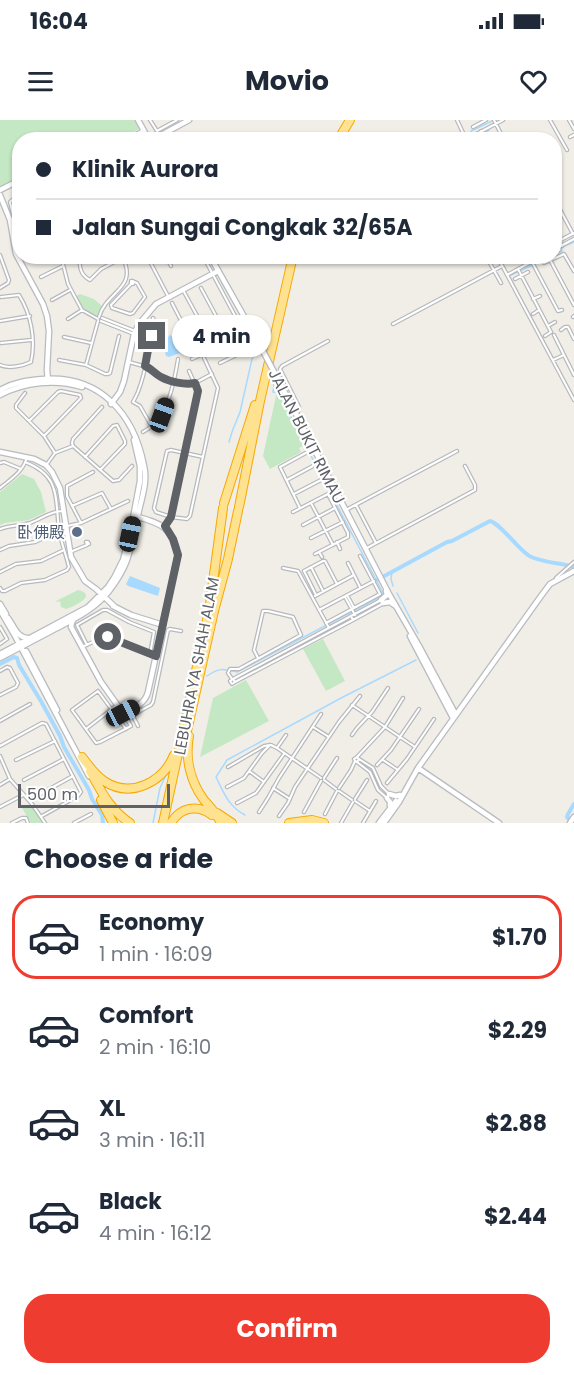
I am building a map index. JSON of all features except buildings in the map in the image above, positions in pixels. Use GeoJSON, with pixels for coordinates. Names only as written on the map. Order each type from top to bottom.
{"type":"FeatureCollection","features":[{"type":"Feature","properties":{"kind":"highway","name":"LEBUHRAYA SHAH ALAM"},"geometry":{"type":"LineString","coordinates":[[167,823],[182,731],[209,611],[224,506],[256,401],[286,264]]}},
{"type":"Feature","properties":{"kind":"highway","name":"LEBUHRAYA SHAH ALAM"},"geometry":{"type":"LineString","coordinates":[[167,823],[214,611],[228,559],[291,264]]}},
{"type":"Feature","properties":{"kind":"highway"},"geometry":{"type":"LineString","coordinates":[[192,713],[187,746],[189,767],[200,794],[220,823]]}},
{"type":"Feature","properties":{"kind":"highway"},"geometry":{"type":"LineString","coordinates":[[82,757],[107,783],[122,788],[139,787],[153,782],[164,772],[174,756],[182,731]]}},
{"type":"Feature","properties":{"kind":"highway"},"geometry":{"type":"LineString","coordinates":[[82,757],[108,803],[130,823]]}},
{"type":"Feature","properties":{"kind":"highway"},"geometry":{"type":"LineString","coordinates":[[99,794],[113,823]]}},
{"type":"Feature","properties":{"kind":"highway"},"geometry":{"type":"LineString","coordinates":[[99,794],[114,814],[125,823]]}},
{"type":"Feature","properties":{"kind":"highway"},"geometry":{"type":"LineString","coordinates":[[209,806],[232,823]]}},
{"type":"Feature","properties":{"kind":"highway"},"geometry":{"type":"LineString","coordinates":[[167,823],[180,812],[188,808],[196,808],[211,814],[220,823]]}},
{"type":"Feature","properties":{"kind":"highway"},"geometry":{"type":"LineString","coordinates":[[289,823],[312,820],[324,823]]}},
{"type":"Feature","properties":{"kind":"highway"},"geometry":{"type":"LineString","coordinates":[[307,823],[315,823]]}},
{"type":"Feature","properties":{"kind":"street"},"geometry":{"type":"LineString","coordinates":[[138,120],[144,131]]}},
{"type":"Feature","properties":{"kind":"street"},"geometry":{"type":"LineString","coordinates":[[150,120],[157,131],[177,120]]}},
{"type":"Feature","properties":{"kind":"street"},"geometry":{"type":"LineString","coordinates":[[166,132],[189,120]]}},
{"type":"Feature","properties":{"kind":"street"},"geometry":{"type":"LineString","coordinates":[[476,120],[478,124]]}},
{"type":"Feature","properties":{"kind":"street"},"geometry":{"type":"LineString","coordinates":[[473,127],[486,120]]}},
{"type":"Feature","properties":{"kind":"street"},"geometry":{"type":"LineString","coordinates":[[482,132],[495,122],[503,120]]}},
{"type":"Feature","properties":{"kind":"street"},"geometry":{"type":"LineString","coordinates":[[569,120],[574,129]]}},
{"type":"Feature","properties":{"kind":"street"},"geometry":{"type":"LineString","coordinates":[[562,140],[567,150]]}},
{"type":"Feature","properties":{"kind":"street"},"geometry":{"type":"LineString","coordinates":[[0,195],[12,218]]}},
{"type":"Feature","properties":{"kind":"street"},"geometry":{"type":"LineString","coordinates":[[12,200],[10,201],[12,218]]}},
{"type":"Feature","properties":{"kind":"street"},"geometry":{"type":"LineString","coordinates":[[562,212],[574,233]]}},
{"type":"Feature","properties":{"kind":"street"},"geometry":{"type":"LineString","coordinates":[[562,246],[574,239]]}},
{"type":"Feature","properties":{"kind":"street"},"geometry":{"type":"LineString","coordinates":[[562,255],[564,254],[574,271]]}},
{"type":"Feature","properties":{"kind":"street"},"geometry":{"type":"LineString","coordinates":[[0,255],[9,281],[0,288]]}},
{"type":"Feature","properties":{"kind":"street"},"geometry":{"type":"LineString","coordinates":[[21,264],[47,316],[49,331],[47,370],[39,380]]}},
{"type":"Feature","properties":{"kind":"street"},"geometry":{"type":"LineString","coordinates":[[81,264],[84,277],[90,280],[110,264]]}},
{"type":"Feature","properties":{"kind":"street"},"geometry":{"type":"LineString","coordinates":[[86,365],[104,304],[125,281],[128,272],[125,264]]}},
{"type":"Feature","properties":{"kind":"street"},"geometry":{"type":"LineString","coordinates":[[151,264],[169,298]]}},
{"type":"Feature","properties":{"kind":"street"},"geometry":{"type":"LineString","coordinates":[[209,264],[248,340],[245,351],[220,363]]}},
{"type":"Feature","properties":{"kind":"street","name":"JALAN BUKIT RIMAU"},"geometry":{"type":"LineString","coordinates":[[212,264],[281,384],[345,511],[455,717]]}},
{"type":"Feature","properties":{"kind":"street"},"geometry":{"type":"LineString","coordinates":[[490,264],[501,283]]}},
{"type":"Feature","properties":{"kind":"street"},"geometry":{"type":"LineString","coordinates":[[514,279],[519,272],[531,264]]}},
{"type":"Feature","properties":{"kind":"street"},"geometry":{"type":"LineString","coordinates":[[533,264],[558,311],[562,310]]}},
{"type":"Feature","properties":{"kind":"street"},"geometry":{"type":"LineString","coordinates":[[552,264],[574,305]]}},
{"type":"Feature","properties":{"kind":"street"},"geometry":{"type":"LineString","coordinates":[[41,278],[63,266],[70,290],[82,310],[135,332]]}},
{"type":"Feature","properties":{"kind":"street"},"geometry":{"type":"LineString","coordinates":[[393,324],[502,266],[574,399]]}},
{"type":"Feature","properties":{"kind":"street"},"geometry":{"type":"LineString","coordinates":[[113,401],[126,375],[135,332],[139,324],[156,304],[215,272]]}},
{"type":"Feature","properties":{"kind":"street"},"geometry":{"type":"LineString","coordinates":[[519,272],[551,332],[545,336]]}},
{"type":"Feature","properties":{"kind":"street"},"geometry":{"type":"LineString","coordinates":[[507,275],[528,272]]}},
{"type":"Feature","properties":{"kind":"street"},"geometry":{"type":"LineString","coordinates":[[125,281],[137,283],[145,297],[130,314],[112,308],[111,305],[131,283]]}},
{"type":"Feature","properties":{"kind":"street"},"geometry":{"type":"LineString","coordinates":[[201,288],[222,327]]}},
{"type":"Feature","properties":{"kind":"street"},"geometry":{"type":"LineString","coordinates":[[523,291],[528,289]]}},
{"type":"Feature","properties":{"kind":"street"},"geometry":{"type":"LineString","coordinates":[[52,300],[70,290]]}},
{"type":"Feature","properties":{"kind":"street"},"geometry":{"type":"LineString","coordinates":[[183,290],[207,334]]}},
{"type":"Feature","properties":{"kind":"street"},"geometry":{"type":"LineString","coordinates":[[0,365],[6,367],[30,362],[32,339],[30,316],[19,295],[1,297]]}},
{"type":"Feature","properties":{"kind":"street"},"geometry":{"type":"LineString","coordinates":[[533,299],[540,296]]}},
{"type":"Feature","properties":{"kind":"street"},"geometry":{"type":"LineString","coordinates":[[172,303],[190,338],[194,340],[237,320]]}},
{"type":"Feature","properties":{"kind":"street"},"geometry":{"type":"LineString","coordinates":[[68,319],[82,310]]}},
{"type":"Feature","properties":{"kind":"street"},"geometry":{"type":"LineString","coordinates":[[533,314],[539,310]]}},
{"type":"Feature","properties":{"kind":"street"},"geometry":{"type":"LineString","coordinates":[[0,321],[30,316]]}},
{"type":"Feature","properties":{"kind":"street"},"geometry":{"type":"LineString","coordinates":[[152,427],[141,408],[133,402],[139,390],[148,350],[157,326],[153,318]]}},
{"type":"Feature","properties":{"kind":"street"},"geometry":{"type":"LineString","coordinates":[[540,323],[545,321]]}},
{"type":"Feature","properties":{"kind":"street"},"geometry":{"type":"LineString","coordinates":[[548,326],[555,322]]}},
{"type":"Feature","properties":{"kind":"street"},"geometry":{"type":"LineString","coordinates":[[561,330],[567,327],[573,332],[574,339]]}},
{"type":"Feature","properties":{"kind":"street"},"geometry":{"type":"LineString","coordinates":[[192,359],[245,334]]}},
{"type":"Feature","properties":{"kind":"street"},"geometry":{"type":"LineString","coordinates":[[554,335],[574,375]]}},
{"type":"Feature","properties":{"kind":"street"},"geometry":{"type":"LineString","coordinates":[[59,360],[86,365],[110,374],[119,336]]}},
{"type":"Feature","properties":{"kind":"street"},"geometry":{"type":"LineString","coordinates":[[64,337],[92,343]]}},
{"type":"Feature","properties":{"kind":"street"},"geometry":{"type":"LineString","coordinates":[[1,343],[32,339]]}},
{"type":"Feature","properties":{"kind":"street"},"geometry":{"type":"LineString","coordinates":[[297,414],[299,407],[280,369],[328,341]]}},
{"type":"Feature","properties":{"kind":"street"},"geometry":{"type":"LineString","coordinates":[[553,360],[564,355]]}},
{"type":"Feature","properties":{"kind":"street"},"geometry":{"type":"LineString","coordinates":[[203,457],[185,452],[167,451],[154,510],[171,517],[187,519],[190,516],[203,457],[218,388],[204,358]]}},
{"type":"Feature","properties":{"kind":"street"},"geometry":{"type":"LineString","coordinates":[[143,432],[152,427],[162,415],[174,382],[178,359]]}},
{"type":"Feature","properties":{"kind":"street"},"geometry":{"type":"LineString","coordinates":[[128,362],[145,366],[162,378],[174,382],[195,383],[212,374]]}},
{"type":"Feature","properties":{"kind":"street"},"geometry":{"type":"LineString","coordinates":[[47,370],[51,380]]}},
{"type":"Feature","properties":{"kind":"street"},"geometry":{"type":"LineString","coordinates":[[165,526],[171,517],[198,391],[189,371]]}},
{"type":"Feature","properties":{"kind":"street"},"geometry":{"type":"LineString","coordinates":[[0,395],[16,388],[51,380]]}},
{"type":"Feature","properties":{"kind":"street"},"geometry":{"type":"LineString","coordinates":[[0,390],[18,382],[75,381],[113,401],[130,430],[140,466],[136,524],[127,561],[121,574],[94,604],[74,619],[0,656]]}},
{"type":"Feature","properties":{"kind":"street"},"geometry":{"type":"LineString","coordinates":[[81,385],[99,391],[118,407],[132,428],[144,466],[140,507],[123,560],[109,588],[109,598],[112,604]]}},
{"type":"Feature","properties":{"kind":"street"},"geometry":{"type":"LineString","coordinates":[[29,421],[58,392],[80,395],[81,398],[44,436]]}},
{"type":"Feature","properties":{"kind":"street"},"geometry":{"type":"LineString","coordinates":[[25,393],[16,405],[16,409],[44,436],[55,453]]}},
{"type":"Feature","properties":{"kind":"street"},"geometry":{"type":"LineString","coordinates":[[73,446],[73,439],[102,407]]}},
{"type":"Feature","properties":{"kind":"street"},"geometry":{"type":"LineString","coordinates":[[85,456],[113,426],[117,425],[125,444],[100,470]]}},
{"type":"Feature","properties":{"kind":"street"},"geometry":{"type":"LineString","coordinates":[[46,465],[55,453],[73,446]]}},
{"type":"Feature","properties":{"kind":"street"},"geometry":{"type":"LineString","coordinates":[[73,446],[113,481],[119,480],[132,466]]}},
{"type":"Feature","properties":{"kind":"street"},"geometry":{"type":"LineString","coordinates":[[300,508],[280,469],[281,466],[313,449]]}},
{"type":"Feature","properties":{"kind":"street"},"geometry":{"type":"LineString","coordinates":[[345,511],[457,451]]}},
{"type":"Feature","properties":{"kind":"street"},"geometry":{"type":"LineString","coordinates":[[0,452],[26,460],[48,476],[53,485],[65,526],[71,556],[85,583],[112,604],[131,615],[163,625]]}},
{"type":"Feature","properties":{"kind":"street"},"geometry":{"type":"LineString","coordinates":[[1,589],[5,591],[21,583],[45,580],[67,570],[69,565],[59,531],[59,484],[46,465],[34,459],[26,460]]}},
{"type":"Feature","properties":{"kind":"street"},"geometry":{"type":"LineString","coordinates":[[0,488],[18,474],[26,460]]}},
{"type":"Feature","properties":{"kind":"street"},"geometry":{"type":"LineString","coordinates":[[0,463],[4,462],[21,469]]}},
{"type":"Feature","properties":{"kind":"street"},"geometry":{"type":"LineString","coordinates":[[286,481],[313,466]]}},
{"type":"Feature","properties":{"kind":"street"},"geometry":{"type":"LineString","coordinates":[[365,549],[476,489],[465,466]]}},
{"type":"Feature","properties":{"kind":"street"},"geometry":{"type":"LineString","coordinates":[[81,523],[67,496],[67,486],[93,472]]}},
{"type":"Feature","properties":{"kind":"street"},"geometry":{"type":"LineString","coordinates":[[293,495],[321,480]]}},
{"type":"Feature","properties":{"kind":"street"},"geometry":{"type":"LineString","coordinates":[[72,506],[102,493],[111,509]]}},
{"type":"Feature","properties":{"kind":"street"},"geometry":{"type":"LineString","coordinates":[[293,512],[328,494],[343,522],[349,535],[315,554]]}},
{"type":"Feature","properties":{"kind":"street"},"geometry":{"type":"LineString","coordinates":[[65,526],[81,523],[128,501]]}},
{"type":"Feature","properties":{"kind":"street"},"geometry":{"type":"LineString","coordinates":[[311,503],[333,544]]}},
{"type":"Feature","properties":{"kind":"street"},"geometry":{"type":"LineString","coordinates":[[356,505],[376,543]]}},
{"type":"Feature","properties":{"kind":"street"},"geometry":{"type":"LineString","coordinates":[[140,507],[146,519]]}},
{"type":"Feature","properties":{"kind":"street"},"geometry":{"type":"LineString","coordinates":[[303,525],[335,508]]}},
{"type":"Feature","properties":{"kind":"street"},"geometry":{"type":"LineString","coordinates":[[0,529],[30,523],[60,511]]}},
{"type":"Feature","properties":{"kind":"street"},"geometry":{"type":"LineString","coordinates":[[123,713],[151,705],[155,693],[157,660],[163,625],[178,555],[173,539],[165,526],[136,516]]}},
{"type":"Feature","properties":{"kind":"street"},"geometry":{"type":"LineString","coordinates":[[136,524],[146,519]]}},
{"type":"Feature","properties":{"kind":"street"},"geometry":{"type":"LineString","coordinates":[[311,538],[343,522]]}},
{"type":"Feature","properties":{"kind":"street"},"geometry":{"type":"LineString","coordinates":[[0,550],[9,546],[35,542],[59,531]]}},
{"type":"Feature","properties":{"kind":"street"},"geometry":{"type":"LineString","coordinates":[[337,542],[340,549]]}},
{"type":"Feature","properties":{"kind":"street"},"geometry":{"type":"LineString","coordinates":[[70,552],[87,544]]}},
{"type":"Feature","properties":{"kind":"street"},"geometry":{"type":"LineString","coordinates":[[0,572],[16,564],[41,561],[64,550]]}},
{"type":"Feature","properties":{"kind":"street"},"geometry":{"type":"LineString","coordinates":[[319,552],[337,584]]}},
{"type":"Feature","properties":{"kind":"street"},"geometry":{"type":"LineString","coordinates":[[328,627],[353,614],[380,594],[360,556]]}},
{"type":"Feature","properties":{"kind":"street"},"geometry":{"type":"LineString","coordinates":[[316,595],[304,571],[323,559]]}},
{"type":"Feature","properties":{"kind":"street"},"geometry":{"type":"LineString","coordinates":[[348,563],[361,588]]}},
{"type":"Feature","properties":{"kind":"street"},"geometry":{"type":"LineString","coordinates":[[384,823],[418,768],[541,596],[573,563]]}},
{"type":"Feature","properties":{"kind":"street"},"geometry":{"type":"LineString","coordinates":[[311,567],[323,591]]}},
{"type":"Feature","properties":{"kind":"street"},"geometry":{"type":"LineString","coordinates":[[283,568],[298,571],[328,627]]}},
{"type":"Feature","properties":{"kind":"street"},"geometry":{"type":"LineString","coordinates":[[552,583],[574,571]]}},
{"type":"Feature","properties":{"kind":"street"},"geometry":{"type":"LineString","coordinates":[[312,597],[354,575]]}},
{"type":"Feature","properties":{"kind":"street"},"geometry":{"type":"LineString","coordinates":[[320,610],[374,581]]}},
{"type":"Feature","properties":{"kind":"street"},"geometry":{"type":"LineString","coordinates":[[95,590],[109,588]]}},
{"type":"Feature","properties":{"kind":"street"},"geometry":{"type":"LineString","coordinates":[[382,602],[387,595],[386,589]]}},
{"type":"Feature","properties":{"kind":"street"},"geometry":{"type":"LineString","coordinates":[[94,604],[95,590]]}},
{"type":"Feature","properties":{"kind":"street"},"geometry":{"type":"LineString","coordinates":[[346,596],[353,614]]}},
{"type":"Feature","properties":{"kind":"street"},"geometry":{"type":"LineString","coordinates":[[258,658],[254,651],[263,611],[293,617],[301,635],[238,670],[231,669],[229,671],[233,680],[328,627],[391,597]]}},
{"type":"Feature","properties":{"kind":"street"},"geometry":{"type":"LineString","coordinates":[[382,602],[392,602],[398,610]]}},
{"type":"Feature","properties":{"kind":"street"},"geometry":{"type":"LineString","coordinates":[[0,604],[82,757]]}},
{"type":"Feature","properties":{"kind":"street"},"geometry":{"type":"LineString","coordinates":[[21,645],[94,604],[112,604]]}},
{"type":"Feature","properties":{"kind":"street"},"geometry":{"type":"LineString","coordinates":[[0,610],[21,645]]}},
{"type":"Feature","properties":{"kind":"street"},"geometry":{"type":"LineString","coordinates":[[89,663],[77,625],[103,610],[154,632],[150,654]]}},
{"type":"Feature","properties":{"kind":"street"},"geometry":{"type":"LineString","coordinates":[[8,618],[21,637],[32,638]]}},
{"type":"Feature","properties":{"kind":"street"},"geometry":{"type":"LineString","coordinates":[[74,619],[71,627],[84,646]]}},
{"type":"Feature","properties":{"kind":"street"},"geometry":{"type":"LineString","coordinates":[[61,626],[70,629],[111,697],[126,729]]}},
{"type":"Feature","properties":{"kind":"street"},"geometry":{"type":"LineString","coordinates":[[0,627],[6,637],[6,640],[0,644]]}},
{"type":"Feature","properties":{"kind":"street"},"geometry":{"type":"LineString","coordinates":[[138,726],[133,716],[146,699],[168,630],[182,631]]}},
{"type":"Feature","properties":{"kind":"street"},"geometry":{"type":"LineString","coordinates":[[43,635],[29,645],[26,654],[99,794]]}},
{"type":"Feature","properties":{"kind":"street"},"geometry":{"type":"LineString","coordinates":[[9,651],[14,644],[15,636]]}},
{"type":"Feature","properties":{"kind":"street"},"geometry":{"type":"LineString","coordinates":[[84,646],[106,636],[150,654],[157,660]]}},
{"type":"Feature","properties":{"kind":"street"},"geometry":{"type":"LineString","coordinates":[[9,651],[26,654]]}},
{"type":"Feature","properties":{"kind":"street"},"geometry":{"type":"LineString","coordinates":[[0,671],[7,667],[10,668],[18,683],[16,687],[0,695]]}},
{"type":"Feature","properties":{"kind":"street"},"geometry":{"type":"LineString","coordinates":[[352,735],[369,716],[388,688]]}},
{"type":"Feature","properties":{"kind":"street"},"geometry":{"type":"LineString","coordinates":[[98,691],[114,707],[123,713],[131,726],[99,743],[96,743],[72,710],[98,691]]}},
{"type":"Feature","properties":{"kind":"street"},"geometry":{"type":"LineString","coordinates":[[148,692],[155,693]]}},
{"type":"Feature","properties":{"kind":"street"},"geometry":{"type":"LineString","coordinates":[[279,816],[307,769],[360,696]]}},
{"type":"Feature","properties":{"kind":"street"},"geometry":{"type":"LineString","coordinates":[[325,814],[357,760],[385,727],[403,698]]}},
{"type":"Feature","properties":{"kind":"street"},"geometry":{"type":"LineString","coordinates":[[450,724],[449,706],[457,708],[465,702]]}},
{"type":"Feature","properties":{"kind":"street"},"geometry":{"type":"LineString","coordinates":[[0,721],[30,704]]}},
{"type":"Feature","properties":{"kind":"street"},"geometry":{"type":"LineString","coordinates":[[352,705],[415,747]]}},
{"type":"Feature","properties":{"kind":"street"},"geometry":{"type":"LineString","coordinates":[[86,729],[114,707]]}},
{"type":"Feature","properties":{"kind":"street"},"geometry":{"type":"LineString","coordinates":[[377,765],[419,709]]}},
{"type":"Feature","properties":{"kind":"street"},"geometry":{"type":"LineString","coordinates":[[259,812],[321,714]]}},
{"type":"Feature","properties":{"kind":"street"},"geometry":{"type":"LineString","coordinates":[[387,783],[434,719]]}},
{"type":"Feature","properties":{"kind":"street"},"geometry":{"type":"LineString","coordinates":[[0,746],[42,723],[46,724],[81,792],[80,795],[42,816]]}},
{"type":"Feature","properties":{"kind":"street"},"geometry":{"type":"LineString","coordinates":[[313,727],[329,737]]}},
{"type":"Feature","properties":{"kind":"street"},"geometry":{"type":"LineString","coordinates":[[277,748],[286,735]]}},
{"type":"Feature","properties":{"kind":"street"},"geometry":{"type":"LineString","coordinates":[[16,760],[55,741]]}},
{"type":"Feature","properties":{"kind":"street"},"geometry":{"type":"LineString","coordinates":[[228,767],[267,744],[277,748],[370,811]]}},
{"type":"Feature","properties":{"kind":"street"},"geometry":{"type":"LineString","coordinates":[[227,787],[244,778],[270,745]]}},
{"type":"Feature","properties":{"kind":"street"},"geometry":{"type":"LineString","coordinates":[[260,748],[262,753]]}},
{"type":"Feature","properties":{"kind":"street"},"geometry":{"type":"LineString","coordinates":[[237,803],[256,793],[284,754]]}},
{"type":"Feature","properties":{"kind":"street"},"geometry":{"type":"LineString","coordinates":[[0,756],[10,779],[42,816],[45,823]]}},
{"type":"Feature","properties":{"kind":"street"},"geometry":{"type":"LineString","coordinates":[[304,812],[337,758]]}},
{"type":"Feature","properties":{"kind":"street"},"geometry":{"type":"LineString","coordinates":[[24,780],[64,759]]}},
{"type":"Feature","properties":{"kind":"street"},"geometry":{"type":"LineString","coordinates":[[382,759],[398,770]]}},
{"type":"Feature","properties":{"kind":"street"},"geometry":{"type":"LineString","coordinates":[[357,760],[370,772],[378,790],[398,799]]}},
{"type":"Feature","properties":{"kind":"street"},"geometry":{"type":"LineString","coordinates":[[418,768],[499,823]]}},
{"type":"Feature","properties":{"kind":"street"},"geometry":{"type":"LineString","coordinates":[[249,771],[264,782]]}},
{"type":"Feature","properties":{"kind":"street"},"geometry":{"type":"LineString","coordinates":[[35,797],[73,776]]}},
{"type":"Feature","properties":{"kind":"street"},"geometry":{"type":"LineString","coordinates":[[0,785],[10,779]]}},
{"type":"Feature","properties":{"kind":"street"},"geometry":{"type":"LineString","coordinates":[[341,823],[367,780]]}},
{"type":"Feature","properties":{"kind":"street"},"geometry":{"type":"LineString","coordinates":[[273,788],[290,799]]}},
{"type":"Feature","properties":{"kind":"street"},"geometry":{"type":"LineString","coordinates":[[0,807],[23,795]]}},
{"type":"Feature","properties":{"kind":"street"},"geometry":{"type":"LineString","coordinates":[[388,796],[396,796],[398,799]]}},
{"type":"Feature","properties":{"kind":"street"},"geometry":{"type":"LineString","coordinates":[[388,796],[391,804],[389,808]]}},
{"type":"Feature","properties":{"kind":"street"},"geometry":{"type":"LineString","coordinates":[[379,823],[398,799]]}},
{"type":"Feature","properties":{"kind":"street"},"geometry":{"type":"LineString","coordinates":[[363,823],[375,801]]}},
{"type":"Feature","properties":{"kind":"street"},"geometry":{"type":"LineString","coordinates":[[74,823],[91,814]]}},
{"type":"Feature","properties":{"kind":"street"},"geometry":{"type":"LineString","coordinates":[[570,823],[574,817]]}},
{"type":"Feature","properties":{"kind":"street"},"geometry":{"type":"LineString","coordinates":[[12,823],[26,818],[28,823]]}},
{"type":"Feature","properties":{"kind":"green space"},"geometry":{"type":"Polygon","coordinates":[[[0,120],[134,120],[139,129],[133,132],[12,132],[12,180],[0,186],[0,120]]]}},
{"type":"Feature","properties":{"kind":"green space"},"geometry":{"type":"Polygon","coordinates":[[[80,294],[94,299],[102,306],[98,315],[94,316],[83,309],[75,297],[80,294]]]}},
{"type":"Feature","properties":{"kind":"green space"},"geometry":{"type":"Polygon","coordinates":[[[277,391],[305,445],[299,448],[301,452],[270,469],[263,456],[277,391]]]}},
{"type":"Feature","properties":{"kind":"green space"},"geometry":{"type":"Polygon","coordinates":[[[22,474],[34,479],[41,492],[46,512],[29,520],[0,525],[0,492],[22,474]]]}},
{"type":"Feature","properties":{"kind":"green space"},"geometry":{"type":"Polygon","coordinates":[[[78,590],[86,595],[74,606],[66,609],[61,607],[60,601],[56,601],[78,590]]]}},
{"type":"Feature","properties":{"kind":"green space"},"geometry":{"type":"Polygon","coordinates":[[[323,639],[345,681],[326,691],[303,649],[323,639]]]}},
{"type":"Feature","properties":{"kind":"green space"},"geometry":{"type":"Polygon","coordinates":[[[246,680],[269,721],[200,757],[213,698],[246,680]]]}},
{"type":"Feature","properties":{"kind":"green space"},"geometry":{"type":"Polygon","coordinates":[[[30,804],[44,823],[31,823],[22,808],[30,804]]]}},
{"type":"Feature","properties":{"kind":"water"},"geometry":{"type":"Polygon","coordinates":[[[170,335],[174,338],[183,359],[180,353],[166,356],[165,345],[170,335]]]}},
{"type":"Feature","properties":{"kind":"water"},"geometry":{"type":"Polygon","coordinates":[[[130,576],[160,588],[158,596],[128,586],[126,584],[130,576]]]}},
{"type":"Feature","properties":{"kind":"waterway"},"geometry":{"type":"LineString","coordinates":[[472,132],[492,121]]}},
{"type":"Feature","properties":{"kind":"waterway"},"geometry":{"type":"LineString","coordinates":[[562,248],[574,242]]}},
{"type":"Feature","properties":{"kind":"waterway"},"geometry":{"type":"LineString","coordinates":[[511,275],[535,264]]}},
{"type":"Feature","properties":{"kind":"waterway"},"geometry":{"type":"LineString","coordinates":[[229,442],[240,412],[252,359],[255,353],[258,355]]}},
{"type":"Feature","properties":{"kind":"waterway"},"geometry":{"type":"LineString","coordinates":[[273,379],[273,392],[278,393],[308,449]]}},
{"type":"Feature","properties":{"kind":"waterway"},"geometry":{"type":"LineString","coordinates":[[207,676],[222,670],[237,672],[384,595],[309,452]]}},
{"type":"Feature","properties":{"kind":"waterway"},"geometry":{"type":"LineString","coordinates":[[377,580],[490,521],[532,557],[574,567]]}},
{"type":"Feature","properties":{"kind":"waterway"},"geometry":{"type":"LineString","coordinates":[[392,572],[393,586]]}},
{"type":"Feature","properties":{"kind":"waterway"},"geometry":{"type":"LineString","coordinates":[[397,593],[418,633]]}},
{"type":"Feature","properties":{"kind":"waterway"},"geometry":{"type":"LineString","coordinates":[[0,664],[14,657],[17,658],[89,790],[102,815],[103,823]]}},
{"type":"Feature","properties":{"kind":"waterway"},"geometry":{"type":"LineString","coordinates":[[245,815],[230,803],[216,777],[227,760],[416,660]]}},
{"type":"Feature","properties":{"kind":"waterway"},"geometry":{"type":"LineString","coordinates":[[153,823],[160,788],[166,775]]}},
{"type":"Feature","properties":{"kind":"waterway"},"geometry":{"type":"LineString","coordinates":[[569,819],[567,817],[574,804]]}},
{"type":"Feature","properties":{"kind":"place","name":"卧佛殿"},"geometry":{"type":"Point","coordinates":[77,532]}},
{"type":"Feature","properties":{"kind":"route"},"geometry":{"type":"LineString","coordinates":[[108,637],[156,656],[178,555],[173,539],[165,526],[171,517],[198,391],[195,383],[174,382],[162,378],[145,366],[152,336]]}}]}
